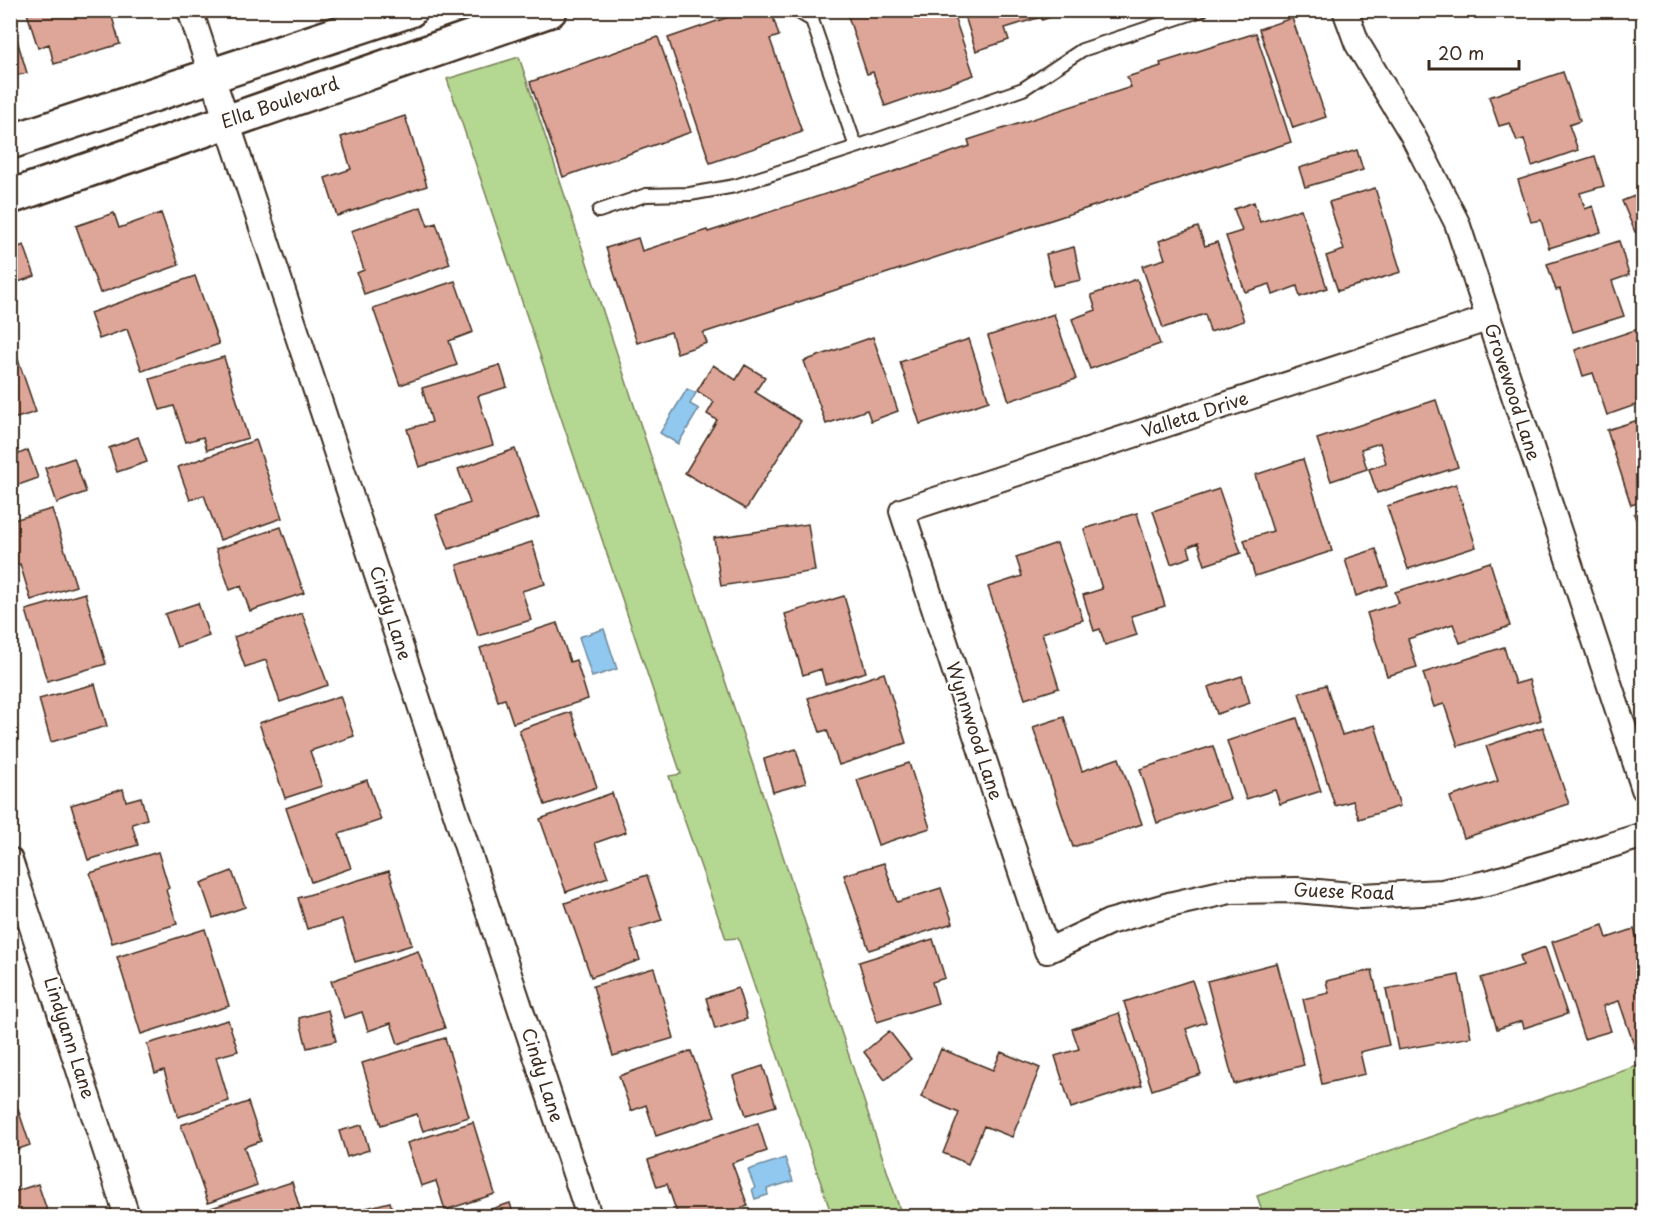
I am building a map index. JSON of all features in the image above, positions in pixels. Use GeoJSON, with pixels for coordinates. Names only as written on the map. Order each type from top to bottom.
{"type":"FeatureCollection","features":[{"type":"Feature","properties":{"kind":"main road"},"geometry":{"type":"LineString","coordinates":[[10,142],[410,10]]}},
{"type":"Feature","properties":{"kind":"main road","name":"Ella Boulevard"},"geometry":{"type":"LineString","coordinates":[[10,197],[550,10]]}},
{"type":"Feature","properties":{"kind":"street","name":"Cindy Lane"},"geometry":{"type":"LineString","coordinates":[[190,10],[589,1216]]}},
{"type":"Feature","properties":{"kind":"street","name":"Grovewood Lane"},"geometry":{"type":"LineString","coordinates":[[1345,10],[1357,43],[1412,134],[1457,223],[1644,789]]}},
{"type":"Feature","properties":{"kind":"street","name":"Valleta Drive"},"geometry":{"type":"LineString","coordinates":[[902,511],[1487,319]]}},
{"type":"Feature","properties":{"kind":"street","name":"Wynnwood Lane"},"geometry":{"type":"LineString","coordinates":[[902,511],[1047,951]]}},
{"type":"Feature","properties":{"kind":"street","name":"Guese Road"},"geometry":{"type":"LineString","coordinates":[[1047,951],[1109,922],[1230,891],[1297,890],[1361,896],[1442,892],[1491,882],[1644,835]]}},
{"type":"Feature","properties":{"kind":"street","name":"Lindyann Lane"},"geometry":{"type":"LineString","coordinates":[[10,860],[127,1216]]}},
{"type":"Feature","properties":{"kind":"lane"},"geometry":{"type":"LineString","coordinates":[[795,10],[813,15],[856,147]]}},
{"type":"Feature","properties":{"kind":"lane"},"geometry":{"type":"LineString","coordinates":[[599,211],[646,195],[690,194],[735,186],[856,147],[1023,89],[1082,50],[1202,10]]}},
{"type":"Feature","properties":{"kind":"green space"},"geometry":{"type":"Polygon","coordinates":[[[519,57],[902,1216],[832,1216],[738,938],[726,939],[669,776],[681,774],[447,79],[519,57]]]}},
{"type":"Feature","properties":{"kind":"green space"},"geometry":{"type":"Polygon","coordinates":[[[1643,1064],[1643,1216],[1264,1216],[1257,1196],[1643,1064]]]}},
{"type":"Feature","properties":{"kind":"water"},"geometry":{"type":"Polygon","coordinates":[[[687,389],[696,393],[690,404],[699,409],[678,444],[660,433],[687,389]]]}},
{"type":"Feature","properties":{"kind":"water"},"geometry":{"type":"Polygon","coordinates":[[[604,629],[617,669],[592,677],[579,637],[604,629]]]}},
{"type":"Feature","properties":{"kind":"water"},"geometry":{"type":"Polygon","coordinates":[[[785,1158],[793,1181],[767,1189],[768,1195],[755,1199],[752,1189],[755,1188],[748,1170],[785,1158]]]}},
{"type":"Feature","properties":{"kind":"building"},"geometry":{"type":"Polygon","coordinates":[[[26,10],[110,10],[120,44],[54,64],[49,44],[38,48],[26,10]]]}},
{"type":"Feature","properties":{"kind":"building"},"geometry":{"type":"Polygon","coordinates":[[[749,10],[771,10],[779,36],[770,39],[802,132],[710,163],[668,38],[749,10]]]}},
{"type":"Feature","properties":{"kind":"building"},"geometry":{"type":"Polygon","coordinates":[[[846,10],[952,10],[974,75],[885,106],[873,72],[867,74],[846,10]]]}},
{"type":"Feature","properties":{"kind":"building"},"geometry":{"type":"Polygon","coordinates":[[[963,10],[1070,10],[1042,20],[1041,17],[1005,28],[1009,40],[976,51],[963,10]]]}},
{"type":"Feature","properties":{"kind":"building"},"geometry":{"type":"Polygon","coordinates":[[[1292,18],[1326,117],[1293,128],[1259,29],[1292,18]]]}},
{"type":"Feature","properties":{"kind":"building"},"geometry":{"type":"Polygon","coordinates":[[[1256,33],[1291,142],[703,333],[707,343],[677,353],[671,332],[637,343],[606,248],[638,238],[642,251],[872,179],[970,146],[968,140],[1131,87],[1127,77],[1161,66],[1160,63],[1256,33]]]}},
{"type":"Feature","properties":{"kind":"building"},"geometry":{"type":"Polygon","coordinates":[[[658,37],[691,132],[563,177],[530,82],[658,37]]]}},
{"type":"Feature","properties":{"kind":"building"},"geometry":{"type":"Polygon","coordinates":[[[17,40],[27,73],[10,77],[10,43],[17,40]]]}},
{"type":"Feature","properties":{"kind":"building"},"geometry":{"type":"Polygon","coordinates":[[[1563,72],[1580,121],[1569,125],[1578,150],[1532,166],[1524,139],[1517,141],[1510,123],[1499,126],[1489,97],[1563,72]]]}},
{"type":"Feature","properties":{"kind":"building"},"geometry":{"type":"Polygon","coordinates":[[[405,116],[427,186],[337,216],[325,178],[351,169],[341,137],[405,116]]]}},
{"type":"Feature","properties":{"kind":"building"},"geometry":{"type":"Polygon","coordinates":[[[1357,150],[1363,170],[1305,187],[1299,168],[1357,150]]]}},
{"type":"Feature","properties":{"kind":"building"},"geometry":{"type":"Polygon","coordinates":[[[1595,156],[1604,186],[1580,193],[1585,209],[1593,206],[1601,232],[1549,248],[1541,220],[1531,222],[1518,180],[1595,156]]]}},
{"type":"Feature","properties":{"kind":"building"},"geometry":{"type":"Polygon","coordinates":[[[1375,188],[1401,272],[1338,291],[1326,256],[1344,250],[1329,202],[1375,188]]]}},
{"type":"Feature","properties":{"kind":"building"},"geometry":{"type":"Polygon","coordinates":[[[1644,192],[1644,228],[1635,232],[1622,201],[1644,192]]]}},
{"type":"Feature","properties":{"kind":"building"},"geometry":{"type":"Polygon","coordinates":[[[1254,202],[1260,222],[1301,209],[1327,288],[1300,297],[1297,286],[1273,295],[1270,284],[1245,292],[1226,236],[1242,231],[1234,209],[1254,202]]]}},
{"type":"Feature","properties":{"kind":"building"},"geometry":{"type":"Polygon","coordinates":[[[421,207],[428,226],[436,223],[450,264],[364,294],[357,273],[364,270],[351,231],[421,207]]]}},
{"type":"Feature","properties":{"kind":"building"},"geometry":{"type":"Polygon","coordinates":[[[114,213],[119,228],[161,213],[179,265],[100,293],[76,226],[114,213]]]}},
{"type":"Feature","properties":{"kind":"building"},"geometry":{"type":"Polygon","coordinates":[[[1198,227],[1205,246],[1217,242],[1244,321],[1210,332],[1205,314],[1163,328],[1142,266],[1165,259],[1159,241],[1198,227]]]}},
{"type":"Feature","properties":{"kind":"building"},"geometry":{"type":"Polygon","coordinates":[[[1619,241],[1629,275],[1612,281],[1624,316],[1573,332],[1560,289],[1556,290],[1547,264],[1619,241]]]}},
{"type":"Feature","properties":{"kind":"building"},"geometry":{"type":"Polygon","coordinates":[[[24,245],[35,276],[10,285],[10,250],[24,245]]]}},
{"type":"Feature","properties":{"kind":"building"},"geometry":{"type":"Polygon","coordinates":[[[1074,247],[1081,280],[1053,286],[1046,254],[1074,247]]]}},
{"type":"Feature","properties":{"kind":"building"},"geometry":{"type":"Polygon","coordinates":[[[195,276],[219,344],[142,371],[127,329],[99,339],[90,313],[195,276]]]}},
{"type":"Feature","properties":{"kind":"building"},"geometry":{"type":"Polygon","coordinates":[[[1137,279],[1160,344],[1090,369],[1072,319],[1096,310],[1091,295],[1137,279]]]}},
{"type":"Feature","properties":{"kind":"building"},"geometry":{"type":"Polygon","coordinates":[[[455,281],[473,332],[449,341],[457,365],[400,385],[373,308],[455,281]]]}},
{"type":"Feature","properties":{"kind":"building"},"geometry":{"type":"Polygon","coordinates":[[[1054,314],[1076,379],[1009,401],[988,336],[1054,314]]]}},
{"type":"Feature","properties":{"kind":"building"},"geometry":{"type":"Polygon","coordinates":[[[1644,327],[1644,402],[1607,415],[1593,373],[1583,376],[1575,350],[1644,327]]]}},
{"type":"Feature","properties":{"kind":"building"},"geometry":{"type":"Polygon","coordinates":[[[10,336],[36,412],[10,420],[10,336]]]}},
{"type":"Feature","properties":{"kind":"building"},"geometry":{"type":"Polygon","coordinates":[[[873,337],[898,411],[871,421],[867,410],[826,424],[804,361],[873,337]]]}},
{"type":"Feature","properties":{"kind":"building"},"geometry":{"type":"Polygon","coordinates":[[[969,339],[989,401],[920,424],[900,362],[969,339]]]}},
{"type":"Feature","properties":{"kind":"building"},"geometry":{"type":"Polygon","coordinates":[[[224,357],[248,438],[207,450],[203,437],[186,442],[174,406],[160,410],[150,379],[224,357]]]}},
{"type":"Feature","properties":{"kind":"building"},"geometry":{"type":"Polygon","coordinates":[[[500,365],[507,387],[478,396],[493,445],[419,467],[407,429],[432,422],[422,388],[500,365]]]}},
{"type":"Feature","properties":{"kind":"building"},"geometry":{"type":"Polygon","coordinates":[[[713,365],[736,380],[745,365],[765,377],[755,392],[801,421],[746,509],[685,473],[717,420],[707,414],[714,402],[697,391],[713,365]]]}},
{"type":"Feature","properties":{"kind":"building"},"geometry":{"type":"Polygon","coordinates":[[[1436,400],[1458,467],[1377,493],[1369,469],[1386,463],[1380,443],[1361,449],[1367,469],[1331,481],[1317,439],[1436,400]]]}},
{"type":"Feature","properties":{"kind":"building"},"geometry":{"type":"Polygon","coordinates":[[[1644,418],[1644,501],[1631,505],[1607,430],[1644,418]]]}},
{"type":"Feature","properties":{"kind":"building"},"geometry":{"type":"Polygon","coordinates":[[[10,430],[19,454],[28,450],[38,478],[10,488],[10,430]]]}},
{"type":"Feature","properties":{"kind":"building"},"geometry":{"type":"Polygon","coordinates":[[[138,437],[147,462],[117,472],[109,448],[138,437]]]}},
{"type":"Feature","properties":{"kind":"building"},"geometry":{"type":"Polygon","coordinates":[[[256,440],[282,518],[220,540],[204,495],[190,500],[178,467],[256,440]]]}},
{"type":"Feature","properties":{"kind":"building"},"geometry":{"type":"Polygon","coordinates":[[[515,449],[539,517],[449,549],[436,515],[470,503],[458,469],[515,449]]]}},
{"type":"Feature","properties":{"kind":"building"},"geometry":{"type":"Polygon","coordinates":[[[74,458],[86,492],[57,503],[45,468],[74,458]]]}},
{"type":"Feature","properties":{"kind":"building"},"geometry":{"type":"Polygon","coordinates":[[[1303,459],[1332,551],[1255,576],[1244,540],[1273,531],[1255,475],[1303,459]]]}},
{"type":"Feature","properties":{"kind":"building"},"geometry":{"type":"Polygon","coordinates":[[[1456,484],[1476,547],[1408,569],[1387,506],[1456,484]]]}},
{"type":"Feature","properties":{"kind":"building"},"geometry":{"type":"Polygon","coordinates":[[[1219,489],[1241,553],[1205,565],[1198,543],[1188,547],[1191,557],[1171,564],[1153,511],[1219,489]]]}},
{"type":"Feature","properties":{"kind":"building"},"geometry":{"type":"Polygon","coordinates":[[[52,509],[76,586],[31,600],[20,564],[10,567],[10,521],[52,509]]]}},
{"type":"Feature","properties":{"kind":"building"},"geometry":{"type":"Polygon","coordinates":[[[1644,511],[1644,543],[1634,514],[1644,511]]]}},
{"type":"Feature","properties":{"kind":"building"},"geometry":{"type":"Polygon","coordinates":[[[1137,513],[1165,606],[1131,616],[1137,635],[1105,645],[1100,629],[1094,631],[1083,595],[1102,589],[1084,529],[1137,513]]]}},
{"type":"Feature","properties":{"kind":"building"},"geometry":{"type":"Polygon","coordinates":[[[808,524],[815,571],[721,586],[714,538],[808,524]]]}},
{"type":"Feature","properties":{"kind":"building"},"geometry":{"type":"Polygon","coordinates":[[[281,527],[304,593],[250,611],[241,586],[230,590],[216,549],[281,527]]]}},
{"type":"Feature","properties":{"kind":"building"},"geometry":{"type":"Polygon","coordinates":[[[532,542],[545,584],[522,591],[531,620],[478,636],[457,565],[532,542]]]}},
{"type":"Feature","properties":{"kind":"building"},"geometry":{"type":"Polygon","coordinates":[[[1057,543],[1083,620],[1042,633],[1059,688],[1025,699],[988,587],[1022,576],[1016,557],[1057,543]]]}},
{"type":"Feature","properties":{"kind":"building"},"geometry":{"type":"Polygon","coordinates":[[[1376,549],[1388,585],[1356,596],[1345,559],[1376,549]]]}},
{"type":"Feature","properties":{"kind":"building"},"geometry":{"type":"Polygon","coordinates":[[[1490,562],[1510,626],[1460,643],[1453,624],[1408,639],[1417,667],[1387,676],[1367,613],[1399,603],[1395,592],[1490,562]]]}},
{"type":"Feature","properties":{"kind":"building"},"geometry":{"type":"Polygon","coordinates":[[[85,593],[106,664],[47,681],[26,610],[85,593]]]}},
{"type":"Feature","properties":{"kind":"building"},"geometry":{"type":"Polygon","coordinates":[[[844,596],[866,672],[825,684],[821,669],[803,675],[785,614],[844,596]]]}},
{"type":"Feature","properties":{"kind":"building"},"geometry":{"type":"Polygon","coordinates":[[[198,603],[209,636],[177,647],[165,614],[198,603]]]}},
{"type":"Feature","properties":{"kind":"building"},"geometry":{"type":"Polygon","coordinates":[[[302,613],[328,685],[280,702],[266,660],[245,667],[234,637],[302,613]]]}},
{"type":"Feature","properties":{"kind":"building"},"geometry":{"type":"Polygon","coordinates":[[[557,623],[570,662],[576,660],[588,699],[513,723],[505,699],[498,701],[480,648],[557,623]]]}},
{"type":"Feature","properties":{"kind":"building"},"geometry":{"type":"Polygon","coordinates":[[[1504,647],[1515,684],[1529,680],[1541,720],[1458,746],[1444,704],[1434,707],[1423,673],[1504,647]]]}},
{"type":"Feature","properties":{"kind":"building"},"geometry":{"type":"Polygon","coordinates":[[[884,673],[906,743],[839,765],[827,730],[820,732],[808,698],[884,673]]]}},
{"type":"Feature","properties":{"kind":"building"},"geometry":{"type":"Polygon","coordinates":[[[1242,676],[1250,703],[1217,714],[1208,687],[1242,676]]]}},
{"type":"Feature","properties":{"kind":"building"},"geometry":{"type":"Polygon","coordinates":[[[95,684],[107,726],[51,742],[39,699],[95,684]]]}},
{"type":"Feature","properties":{"kind":"building"},"geometry":{"type":"Polygon","coordinates":[[[1326,685],[1342,735],[1375,725],[1400,806],[1359,819],[1353,801],[1335,806],[1299,693],[1326,685]]]}},
{"type":"Feature","properties":{"kind":"building"},"geometry":{"type":"Polygon","coordinates":[[[340,696],[354,736],[310,751],[322,786],[285,798],[259,723],[340,696]]]}},
{"type":"Feature","properties":{"kind":"building"},"geometry":{"type":"Polygon","coordinates":[[[571,712],[597,787],[545,805],[519,730],[571,712]]]}},
{"type":"Feature","properties":{"kind":"building"},"geometry":{"type":"Polygon","coordinates":[[[1064,717],[1082,771],[1119,758],[1142,824],[1073,847],[1033,727],[1064,717]]]}},
{"type":"Feature","properties":{"kind":"building"},"geometry":{"type":"Polygon","coordinates":[[[1297,718],[1321,791],[1280,804],[1275,790],[1246,799],[1227,741],[1297,718]]]}},
{"type":"Feature","properties":{"kind":"building"},"geometry":{"type":"Polygon","coordinates":[[[1543,727],[1569,804],[1464,838],[1450,797],[1498,781],[1486,746],[1543,727]]]}},
{"type":"Feature","properties":{"kind":"building"},"geometry":{"type":"Polygon","coordinates":[[[1213,746],[1230,799],[1157,823],[1140,769],[1213,746]]]}},
{"type":"Feature","properties":{"kind":"building"},"geometry":{"type":"Polygon","coordinates":[[[796,749],[806,783],[773,792],[764,759],[796,749]]]}},
{"type":"Feature","properties":{"kind":"building"},"geometry":{"type":"Polygon","coordinates":[[[909,763],[930,828],[878,845],[857,780],[909,763]]]}},
{"type":"Feature","properties":{"kind":"building"},"geometry":{"type":"Polygon","coordinates":[[[367,780],[381,820],[339,834],[351,868],[311,882],[286,808],[367,780]]]}},
{"type":"Feature","properties":{"kind":"building"},"geometry":{"type":"Polygon","coordinates":[[[123,789],[126,801],[141,797],[147,819],[132,824],[138,845],[88,860],[71,805],[123,789]]]}},
{"type":"Feature","properties":{"kind":"building"},"geometry":{"type":"Polygon","coordinates":[[[612,793],[626,832],[595,843],[608,877],[566,892],[540,819],[612,793]]]}},
{"type":"Feature","properties":{"kind":"building"},"geometry":{"type":"Polygon","coordinates":[[[158,852],[169,888],[166,890],[177,924],[112,943],[90,873],[158,852]]]}},
{"type":"Feature","properties":{"kind":"building"},"geometry":{"type":"Polygon","coordinates":[[[884,863],[897,902],[941,888],[953,923],[869,950],[844,875],[884,863]]]}},
{"type":"Feature","properties":{"kind":"building"},"geometry":{"type":"Polygon","coordinates":[[[232,871],[245,907],[213,918],[201,883],[232,871]]]}},
{"type":"Feature","properties":{"kind":"building"},"geometry":{"type":"Polygon","coordinates":[[[389,871],[412,945],[355,962],[342,919],[307,929],[298,898],[389,871]]]}},
{"type":"Feature","properties":{"kind":"building"},"geometry":{"type":"Polygon","coordinates":[[[647,875],[662,920],[630,930],[640,960],[591,977],[565,903],[647,875]]]}},
{"type":"Feature","properties":{"kind":"building"},"geometry":{"type":"Polygon","coordinates":[[[1603,925],[1607,938],[1634,929],[1644,960],[1644,1045],[1635,1048],[1619,1001],[1603,1006],[1611,1031],[1584,1039],[1552,942],[1603,925]]]}},
{"type":"Feature","properties":{"kind":"building"},"geometry":{"type":"Polygon","coordinates":[[[205,929],[229,1006],[141,1034],[117,957],[205,929]]]}},
{"type":"Feature","properties":{"kind":"building"},"geometry":{"type":"Polygon","coordinates":[[[933,939],[945,978],[932,982],[938,1003],[877,1022],[859,962],[933,939]]]}},
{"type":"Feature","properties":{"kind":"building"},"geometry":{"type":"Polygon","coordinates":[[[1545,947],[1567,1014],[1524,1028],[1522,1021],[1497,1029],[1481,978],[1523,965],[1520,956],[1545,947]]]}},
{"type":"Feature","properties":{"kind":"building"},"geometry":{"type":"Polygon","coordinates":[[[418,951],[445,1028],[398,1044],[391,1023],[368,1031],[362,1012],[344,1018],[331,981],[418,951]]]}},
{"type":"Feature","properties":{"kind":"building"},"geometry":{"type":"Polygon","coordinates":[[[1277,963],[1304,1065],[1234,1084],[1207,981],[1277,963]]]}},
{"type":"Feature","properties":{"kind":"building"},"geometry":{"type":"Polygon","coordinates":[[[654,968],[674,1038],[613,1056],[593,986],[654,968]]]}},
{"type":"Feature","properties":{"kind":"building"},"geometry":{"type":"Polygon","coordinates":[[[1372,970],[1389,1045],[1360,1052],[1365,1074],[1322,1084],[1303,999],[1329,993],[1326,981],[1372,970]]]}},
{"type":"Feature","properties":{"kind":"building"},"geometry":{"type":"Polygon","coordinates":[[[1459,975],[1471,1037],[1398,1050],[1386,989],[1459,975]]]}},
{"type":"Feature","properties":{"kind":"building"},"geometry":{"type":"Polygon","coordinates":[[[1192,980],[1206,1022],[1186,1029],[1201,1074],[1152,1090],[1124,1002],[1192,980]]]}},
{"type":"Feature","properties":{"kind":"building"},"geometry":{"type":"Polygon","coordinates":[[[738,988],[747,1019],[715,1029],[706,998],[738,988]]]}},
{"type":"Feature","properties":{"kind":"building"},"geometry":{"type":"Polygon","coordinates":[[[328,1010],[336,1041],[307,1048],[299,1018],[328,1010]]]}},
{"type":"Feature","properties":{"kind":"building"},"geometry":{"type":"Polygon","coordinates":[[[1119,1013],[1142,1085],[1071,1108],[1055,1056],[1079,1049],[1072,1029],[1119,1013]]]}},
{"type":"Feature","properties":{"kind":"building"},"geometry":{"type":"Polygon","coordinates":[[[228,1020],[238,1051],[216,1057],[229,1101],[178,1117],[164,1070],[155,1073],[147,1044],[228,1020]]]}},
{"type":"Feature","properties":{"kind":"building"},"geometry":{"type":"Polygon","coordinates":[[[889,1031],[911,1059],[885,1080],[864,1052],[889,1031]]]}},
{"type":"Feature","properties":{"kind":"building"},"geometry":{"type":"Polygon","coordinates":[[[445,1038],[469,1117],[423,1131],[417,1114],[381,1125],[362,1063],[445,1038]]]}},
{"type":"Feature","properties":{"kind":"building"},"geometry":{"type":"Polygon","coordinates":[[[941,1049],[993,1070],[1001,1052],[1040,1068],[1012,1137],[984,1126],[968,1164],[943,1153],[959,1113],[921,1097],[941,1049]]]}},
{"type":"Feature","properties":{"kind":"building"},"geometry":{"type":"Polygon","coordinates":[[[691,1051],[715,1116],[656,1136],[646,1105],[631,1111],[619,1076],[691,1051]]]}},
{"type":"Feature","properties":{"kind":"building"},"geometry":{"type":"Polygon","coordinates":[[[763,1066],[776,1106],[746,1115],[733,1076],[763,1066]]]}},
{"type":"Feature","properties":{"kind":"building"},"geometry":{"type":"Polygon","coordinates":[[[14,1097],[30,1145],[10,1152],[10,1098],[14,1097]]]}},
{"type":"Feature","properties":{"kind":"building"},"geometry":{"type":"Polygon","coordinates":[[[248,1102],[261,1141],[244,1147],[257,1185],[208,1203],[181,1125],[248,1102]]]}},
{"type":"Feature","properties":{"kind":"building"},"geometry":{"type":"Polygon","coordinates":[[[473,1122],[495,1194],[445,1210],[436,1181],[421,1186],[407,1143],[473,1122]]]}},
{"type":"Feature","properties":{"kind":"building"},"geometry":{"type":"Polygon","coordinates":[[[758,1123],[767,1151],[732,1163],[748,1206],[717,1216],[678,1216],[667,1184],[657,1187],[648,1160],[758,1123]]]}},
{"type":"Feature","properties":{"kind":"building"},"geometry":{"type":"Polygon","coordinates":[[[362,1125],[369,1150],[347,1157],[339,1131],[362,1125]]]}},
{"type":"Feature","properties":{"kind":"building"},"geometry":{"type":"Polygon","coordinates":[[[292,1182],[302,1216],[203,1216],[202,1211],[292,1182]]]}},
{"type":"Feature","properties":{"kind":"building"},"geometry":{"type":"Polygon","coordinates":[[[38,1184],[49,1216],[10,1216],[10,1193],[38,1184]]]}},
{"type":"Feature","properties":{"kind":"building"},"geometry":{"type":"Polygon","coordinates":[[[390,1202],[394,1216],[364,1216],[362,1209],[390,1202]]]}},
{"type":"Feature","properties":{"kind":"building"},"geometry":{"type":"Polygon","coordinates":[[[510,1203],[514,1216],[470,1216],[510,1203]]]}}]}
